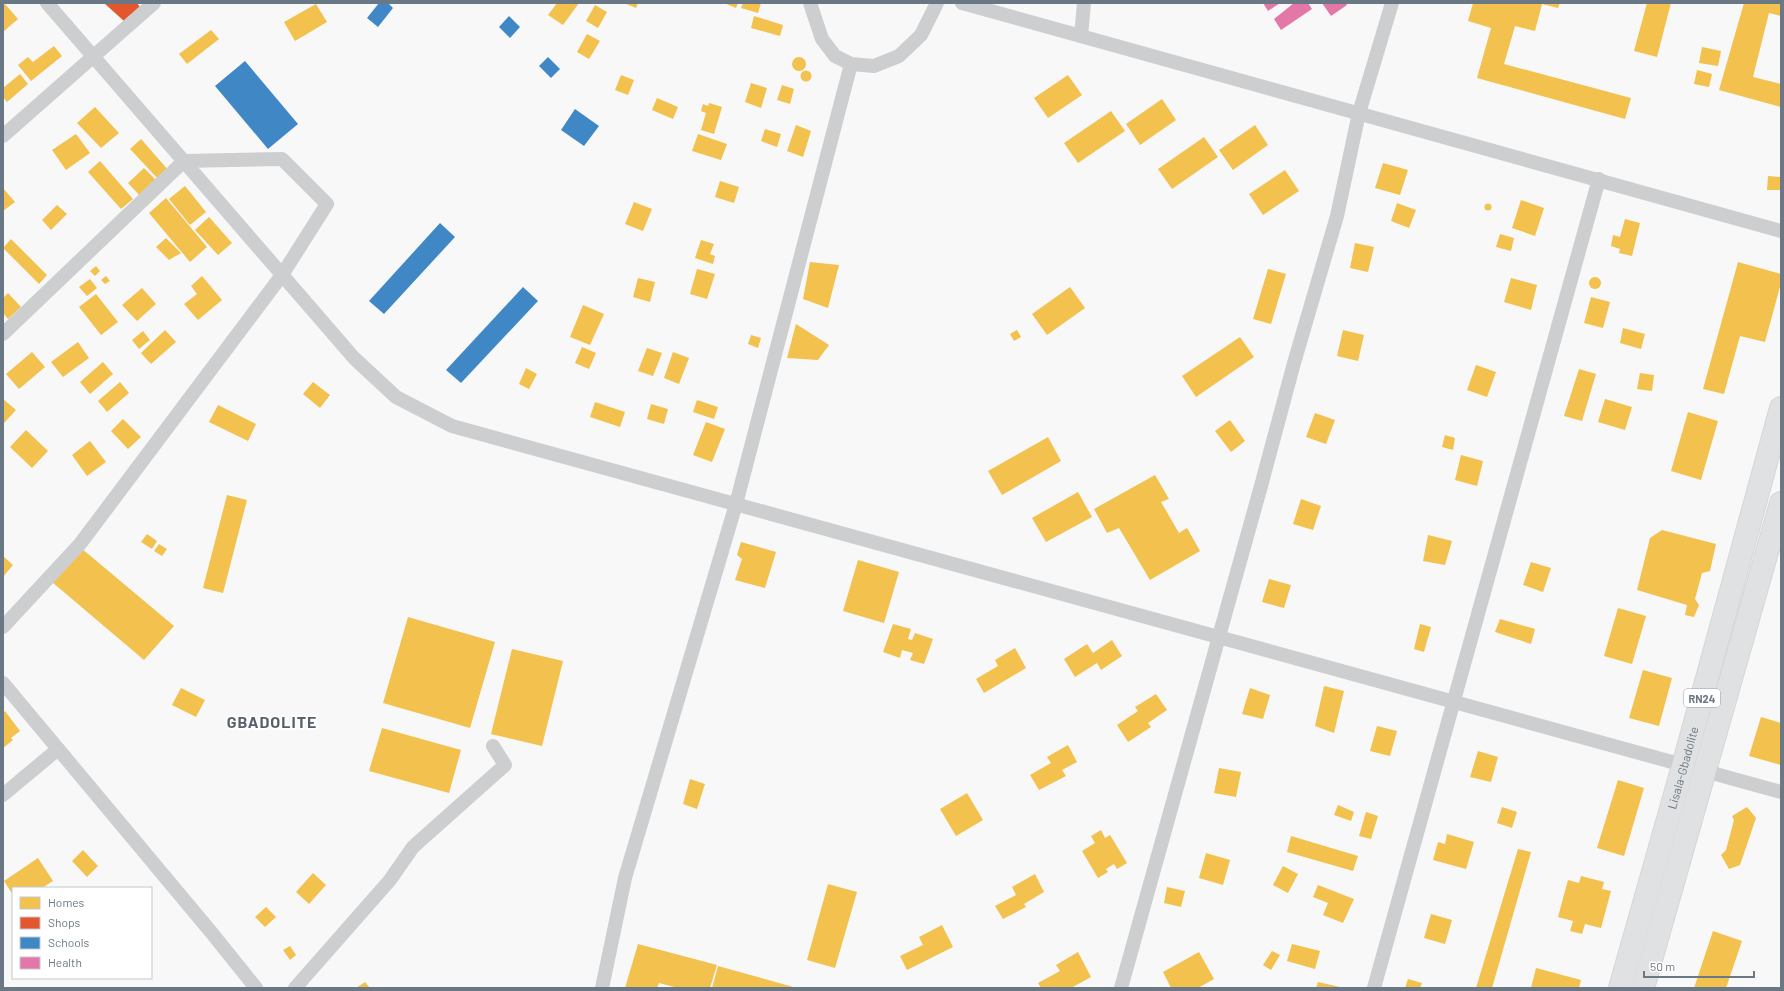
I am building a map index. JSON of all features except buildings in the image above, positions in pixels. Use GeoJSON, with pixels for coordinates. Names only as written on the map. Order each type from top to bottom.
{"type":"FeatureCollection","features":[{"type":"Feature","properties":{"kind":"main road","name":"Lisala-Gbadolite"},"geometry":{"type":"LineString","coordinates":[[1622,980],[1683,766],[1781,408]]}},
{"type":"Feature","properties":{"kind":"main road","name":"Lisala-Gbadolite"},"geometry":{"type":"LineString","coordinates":[[1645,982],[1781,503]]}},
{"type":"Feature","properties":{"kind":"main road"},"geometry":{"type":"LineString","coordinates":[[1622,980],[1645,982]]}},
{"type":"Feature","properties":{"kind":"street"},"geometry":{"type":"LineString","coordinates":[[47,3],[354,358],[396,397],[452,426],[1781,792]]}},
{"type":"Feature","properties":{"kind":"street"},"geometry":{"type":"LineString","coordinates":[[3,136],[154,3]]}},
{"type":"Feature","properties":{"kind":"street"},"geometry":{"type":"LineString","coordinates":[[810,3],[822,38],[835,56],[851,64],[874,66],[899,56],[921,36],[938,3]]}},
{"type":"Feature","properties":{"kind":"street"},"geometry":{"type":"LineString","coordinates":[[962,3],[1599,179],[1781,231]]}},
{"type":"Feature","properties":{"kind":"street"},"geometry":{"type":"LineString","coordinates":[[1081,36],[1084,3]]}},
{"type":"Feature","properties":{"kind":"street"},"geometry":{"type":"LineString","coordinates":[[1121,988],[1294,363],[1337,216],[1358,113],[1392,3]]}},
{"type":"Feature","properties":{"kind":"street"},"geometry":{"type":"LineString","coordinates":[[602,988],[625,878],[736,504],[851,64]]}},
{"type":"Feature","properties":{"kind":"street"},"geometry":{"type":"LineString","coordinates":[[3,334],[184,161],[282,159],[327,204],[282,275],[80,544],[3,627]]}},
{"type":"Feature","properties":{"kind":"street"},"geometry":{"type":"LineString","coordinates":[[1374,988],[1452,701],[1599,179]]}},
{"type":"Feature","properties":{"kind":"street"},"geometry":{"type":"LineString","coordinates":[[3,683],[256,988]]}},
{"type":"Feature","properties":{"kind":"street"},"geometry":{"type":"LineString","coordinates":[[295,988],[390,880],[413,847],[505,765],[493,746]]}},
{"type":"Feature","properties":{"kind":"street"},"geometry":{"type":"LineString","coordinates":[[3,796],[58,749]]}},
{"type":"Feature","properties":{"kind":"district","name":"GBADOLITE"},"geometry":{"type":"Point","coordinates":[272,721]}}]}
